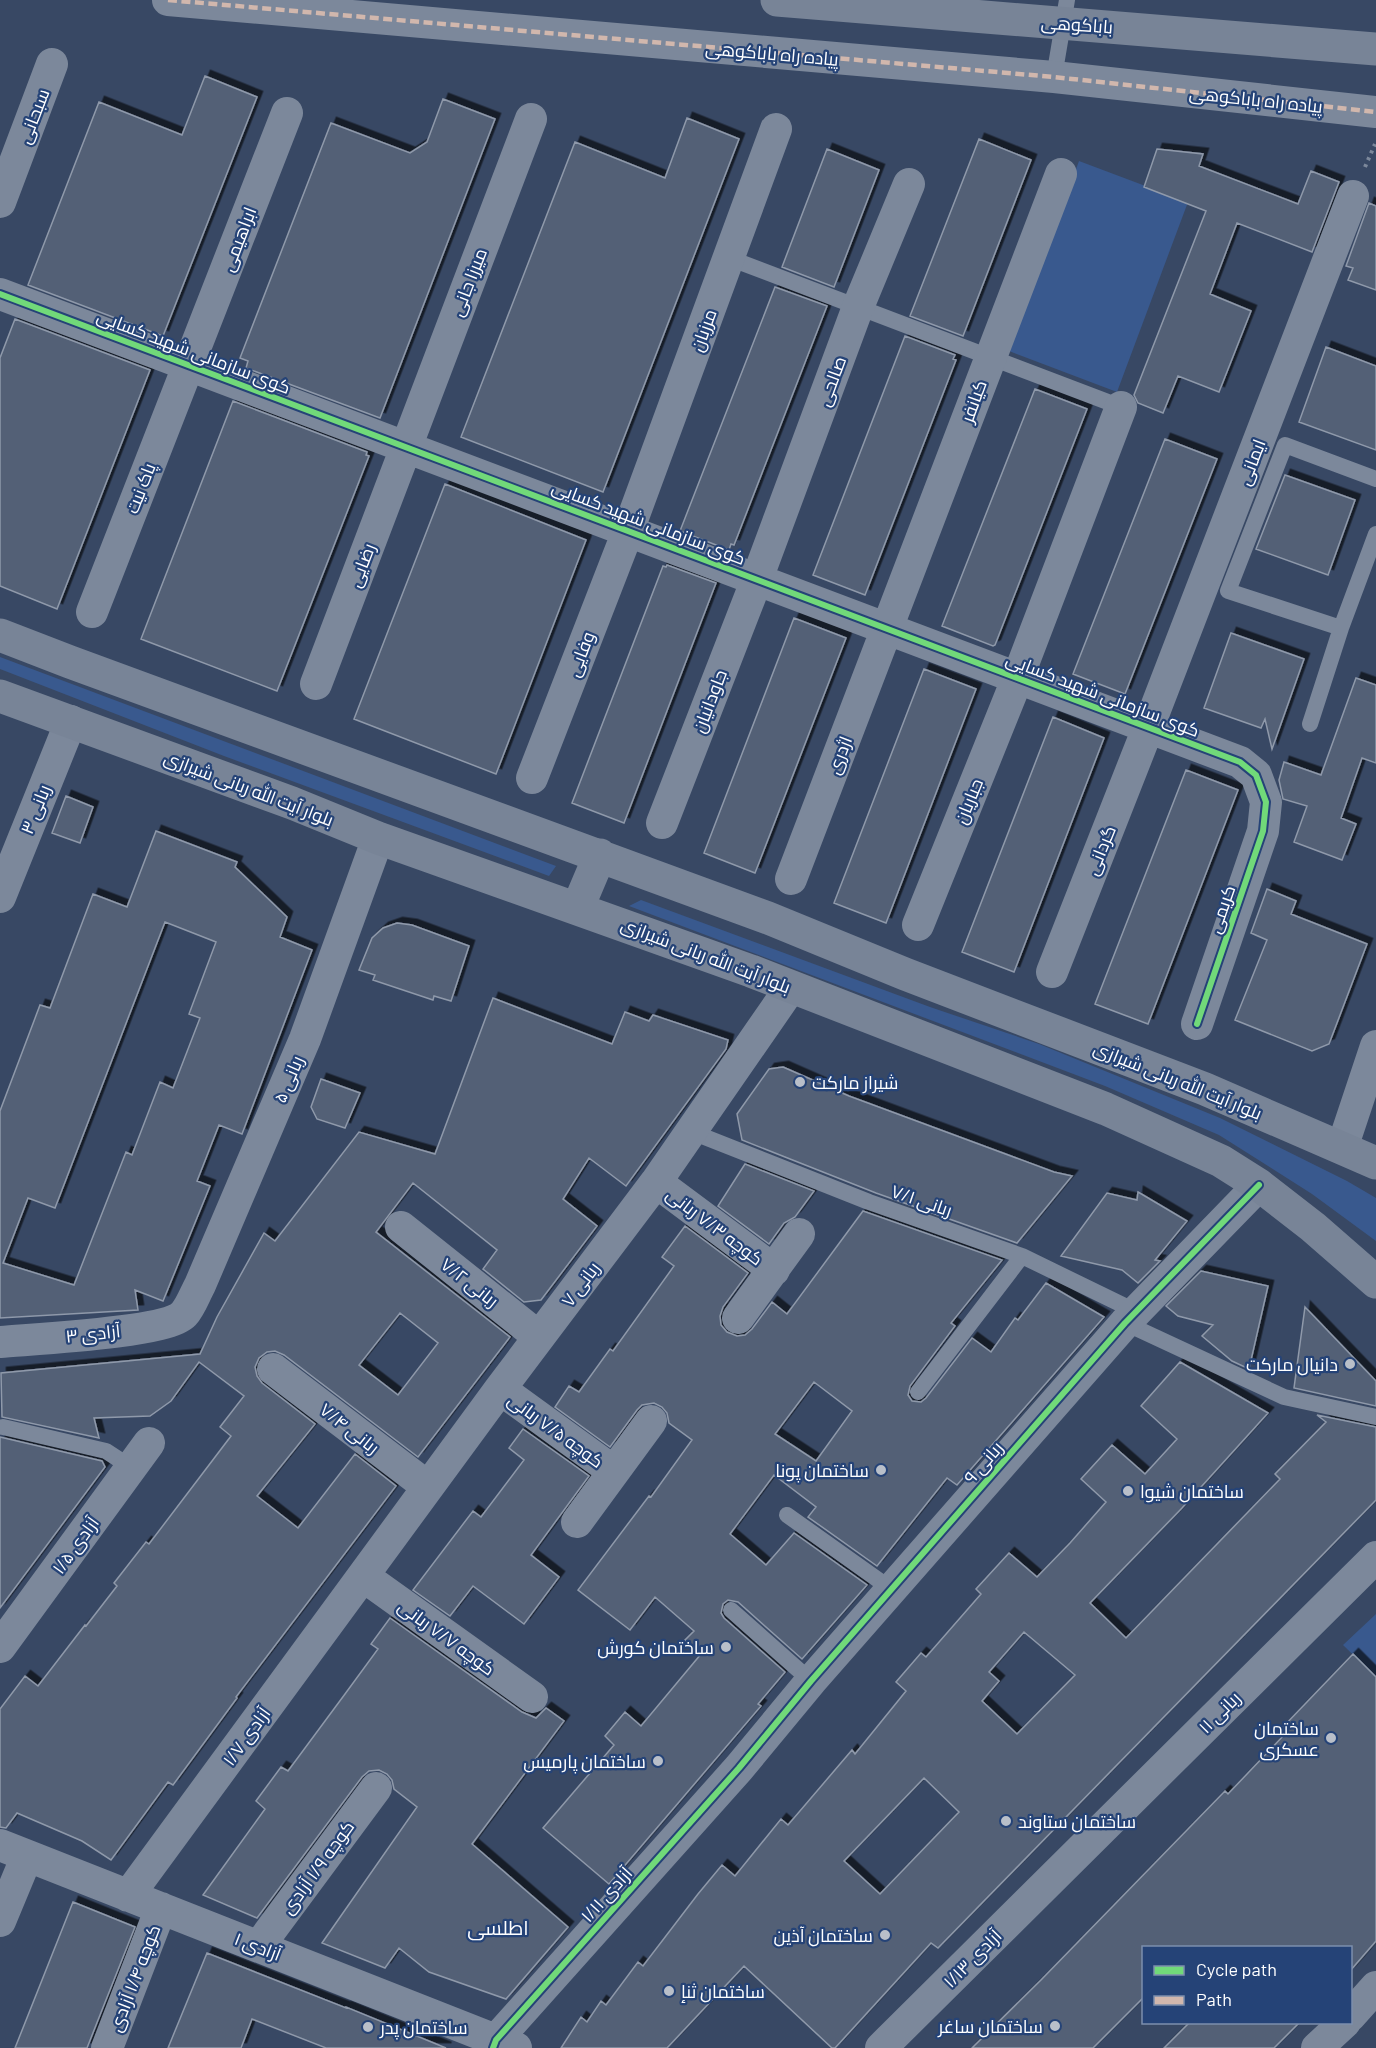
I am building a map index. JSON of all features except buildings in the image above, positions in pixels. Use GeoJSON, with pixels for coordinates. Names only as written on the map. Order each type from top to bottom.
{"type":"FeatureCollection","features":[{"type":"Feature","properties":{"kind":"main road","name":"باباکوهی"},"geometry":{"type":"LineString","coordinates":[[777,0],[1376,49]]}},
{"type":"Feature","properties":{"kind":"main road","name":"بلوار آیت الله ربانی شیرازی"},"geometry":{"type":"LineString","coordinates":[[0,635],[70,663],[768,918],[905,974],[1205,1089],[1376,1163]]}},
{"type":"Feature","properties":{"kind":"main road","name":"بلوار آیت الله ربانی شیرازی"},"geometry":{"type":"LineString","coordinates":[[0,696],[292,803],[378,838],[578,907],[1106,1108],[1212,1156],[1259,1185],[1313,1227],[1376,1282]]}},
{"type":"Feature","properties":{"kind":"main road"},"geometry":{"type":"LineString","coordinates":[[578,907],[600,855]]}},
{"type":"Feature","properties":{"kind":"street","name":"پیاده راه باباکوهی"},"geometry":{"type":"LineString","coordinates":[[168,0],[1054,77],[1376,112]]}},
{"type":"Feature","properties":{"kind":"street","name":"سبحانی"},"geometry":{"type":"LineString","coordinates":[[0,202],[52,64]]}},
{"type":"Feature","properties":{"kind":"street","name":"ابراهیمی"},"geometry":{"type":"LineString","coordinates":[[189,364],[287,113]]}},
{"type":"Feature","properties":{"kind":"street","name":"میرزا جانی"},"geometry":{"type":"LineString","coordinates":[[406,446],[531,118]]}},
{"type":"Feature","properties":{"kind":"street","name":"مرزبان"},"geometry":{"type":"LineString","coordinates":[[628,531],[776,129]]}},
{"type":"Feature","properties":{"kind":"street","name":"کیانفر"},"geometry":{"type":"LineString","coordinates":[[888,630],[989,357],[1061,174]]}},
{"type":"Feature","properties":{"kind":"street","name":"صالحی"},"geometry":{"type":"LineString","coordinates":[[757,579],[858,307],[909,184]]}},
{"type":"Feature","properties":{"kind":"street","name":"ایمانی"},"geometry":{"type":"LineString","coordinates":[[1148,729],[1353,196]]}},
{"type":"Feature","properties":{"kind":"street","name":"کوی سازمانی شهید کسایی"},"geometry":{"type":"LineString","coordinates":[[0,294],[1240,762],[1256,775],[1266,802]]}},
{"type":"Feature","properties":{"kind":"street","name":"پاک نیت"},"geometry":{"type":"LineString","coordinates":[[92,612],[189,364]]}},
{"type":"Feature","properties":{"kind":"street","name":"جباریان"},"geometry":{"type":"LineString","coordinates":[[918,925],[1018,678],[1121,406]]}},
{"type":"Feature","properties":{"kind":"street","name":"رضایی"},"geometry":{"type":"LineString","coordinates":[[316,684],[406,446]]}},
{"type":"Feature","properties":{"kind":"street","name":"وفایی"},"geometry":{"type":"LineString","coordinates":[[532,778],[628,531]]}},
{"type":"Feature","properties":{"kind":"street","name":"جاودانیان"},"geometry":{"type":"LineString","coordinates":[[662,824],[757,579]]}},
{"type":"Feature","properties":{"kind":"street","name":"اژدری"},"geometry":{"type":"LineString","coordinates":[[791,879],[888,630]]}},
{"type":"Feature","properties":{"kind":"street","name":"ربانی ۳"},"geometry":{"type":"LineString","coordinates":[[0,897],[71,721]]}},
{"type":"Feature","properties":{"kind":"street","name":"گردانی"},"geometry":{"type":"LineString","coordinates":[[1052,972],[1148,729]]}},
{"type":"Feature","properties":{"kind":"street","name":"کریمی"},"geometry":{"type":"LineString","coordinates":[[1197,1024],[1263,831],[1266,802]]}},
{"type":"Feature","properties":{"kind":"street","name":"ربانی ۵"},"geometry":{"type":"LineString","coordinates":[[183,1314],[200,1285],[305,1039],[378,838]]}},
{"type":"Feature","properties":{"kind":"street","name":"ربانی ۷"},"geometry":{"type":"LineString","coordinates":[[363,1576],[539,1336],[657,1182],[791,987]]}},
{"type":"Feature","properties":{"kind":"street"},"geometry":{"type":"LineString","coordinates":[[1342,1148],[1376,1046]]}},
{"type":"Feature","properties":{"kind":"street","name":"کوچه ۷/۳ ربانی"},"geometry":{"type":"LineString","coordinates":[[657,1182],[774,1269]]}},
{"type":"Feature","properties":{"kind":"street","name":"ربانی ۹"},"geometry":{"type":"LineString","coordinates":[[739,1768],[811,1681],[1131,1317],[1259,1185]]}},
{"type":"Feature","properties":{"kind":"street","name":"ربانی ۷/۲"},"geometry":{"type":"LineString","coordinates":[[401,1227],[539,1336]]}},
{"type":"Feature","properties":{"kind":"street"},"geometry":{"type":"LineString","coordinates":[[738,1318],[799,1234]]}},
{"type":"Feature","properties":{"kind":"street","name":"۳ آزادی"},"geometry":{"type":"LineString","coordinates":[[0,1342],[101,1334],[167,1323],[183,1314]]}},
{"type":"Feature","properties":{"kind":"street","name":"ربانی ۷/۴"},"geometry":{"type":"LineString","coordinates":[[273,1369],[428,1488]]}},
{"type":"Feature","properties":{"kind":"street","name":"کوچه ۷/۵ ربانی"},"geometry":{"type":"LineString","coordinates":[[500,1389],[613,1471]]}},
{"type":"Feature","properties":{"kind":"street"},"geometry":{"type":"LineString","coordinates":[[577,1522],[651,1420]]}},
{"type":"Feature","properties":{"kind":"street","name":"آزادی ۱/۵"},"geometry":{"type":"LineString","coordinates":[[0,1647],[141,1456]]}},
{"type":"Feature","properties":{"kind":"street","name":"ربانی ۱۱"},"geometry":{"type":"LineString","coordinates":[[1062,1867],[1376,1557]]}},
{"type":"Feature","properties":{"kind":"street","name":"کوچه ۷/۷ ربانی"},"geometry":{"type":"LineString","coordinates":[[363,1576],[532,1697]]}},
{"type":"Feature","properties":{"kind":"street","name":"آزادی ۱/۷"},"geometry":{"type":"LineString","coordinates":[[128,1896],[363,1576]]}},
{"type":"Feature","properties":{"kind":"street","name":"آزادی ۱/۱۱"},"geometry":{"type":"LineString","coordinates":[[501,2045],[739,1768]]}},
{"type":"Feature","properties":{"kind":"street","name":"کوچه ۱/۹ آزادی"},"geometry":{"type":"LineString","coordinates":[[259,1946],[376,1788]]}},
{"type":"Feature","properties":{"kind":"street"},"geometry":{"type":"LineString","coordinates":[[0,1921],[14,1851]]}},
{"type":"Feature","properties":{"kind":"street","name":"آزادی ۱"},"geometry":{"type":"LineString","coordinates":[[14,1851],[259,1946],[501,2045]]}},
{"type":"Feature","properties":{"kind":"street","name":"آزادی ۱/۱۳"},"geometry":{"type":"LineString","coordinates":[[881,2048],[1062,1867]]}},
{"type":"Feature","properties":{"kind":"street","name":"کوچه ۱/۴ آزادی"},"geometry":{"type":"LineString","coordinates":[[107,2048],[162,1908]]}},
{"type":"Feature","properties":{"kind":"street"},"geometry":{"type":"LineString","coordinates":[[1352,2014],[1376,1987]]}},
{"type":"Feature","properties":{"kind":"street"},"geometry":{"type":"LineString","coordinates":[[1317,2048],[1343,2024]]}},
{"type":"Feature","properties":{"kind":"lane"},"geometry":{"type":"LineString","coordinates":[[1054,77],[1067,0]]}},
{"type":"Feature","properties":{"kind":"lane"},"geometry":{"type":"LineString","coordinates":[[729,258],[1121,406]]}},
{"type":"Feature","properties":{"kind":"lane"},"geometry":{"type":"LineString","coordinates":[[1341,628],[1228,591],[1285,445],[1376,479]]}},
{"type":"Feature","properties":{"kind":"lane"},"geometry":{"type":"LineString","coordinates":[[1310,724],[1341,628],[1376,534]]}},
{"type":"Feature","properties":{"kind":"lane","name":"ربانی ۷/۱"},"geometry":{"type":"LineString","coordinates":[[692,1132],[869,1202],[1022,1256],[1131,1317],[1284,1397],[1376,1417]]}},
{"type":"Feature","properties":{"kind":"lane"},"geometry":{"type":"LineString","coordinates":[[918,1392],[1022,1256]]}},
{"type":"Feature","properties":{"kind":"lane"},"geometry":{"type":"LineString","coordinates":[[3,1426],[141,1456]]}},
{"type":"Feature","properties":{"kind":"lane"},"geometry":{"type":"LineString","coordinates":[[787,1515],[891,1589]]}},
{"type":"Feature","properties":{"kind":"lane"},"geometry":{"type":"LineString","coordinates":[[731,1610],[811,1681]]}},
{"type":"Feature","properties":{"kind":"shaded area"},"geometry":{"type":"Polygon","coordinates":[[[1079,161],[1188,202],[1117,392],[1009,351],[1079,161]]]}},
{"type":"Feature","properties":{"kind":"shaded area"},"geometry":{"type":"Polygon","coordinates":[[[0,657],[556,866],[549,876],[224,756],[0,669],[0,657]]]}},
{"type":"Feature","properties":{"kind":"shaded area"},"geometry":{"type":"Polygon","coordinates":[[[641,900],[930,1007],[1039,1044],[1220,1118],[1347,1181],[1376,1198],[1376,1241],[1312,1194],[1219,1135],[1105,1086],[629,906],[641,900]]]}},
{"type":"Feature","properties":{"kind":"shaded area"},"geometry":{"type":"Polygon","coordinates":[[[1376,1614],[1376,1677],[1343,1645],[1376,1614]]]}},
{"type":"Feature","properties":{"kind":"marked path"},"geometry":{"type":"LineString","coordinates":[[168,0],[1054,77],[1376,112]]}},
{"type":"Feature","properties":{"kind":"cycle path"},"geometry":{"type":"LineString","coordinates":[[0,294],[1240,762],[1256,775],[1266,802],[1263,831],[1197,1024]]}},
{"type":"Feature","properties":{"kind":"cycle path"},"geometry":{"type":"LineString","coordinates":[[493,2048],[496,2040],[739,1768],[811,1681],[1125,1323],[1259,1185]]}},
{"type":"Feature","properties":{"kind":"place","name":"شیراز مارکت"},"geometry":{"type":"Point","coordinates":[800,1082]}},
{"type":"Feature","properties":{"kind":"place","name":"دانیال مارکت"},"geometry":{"type":"Point","coordinates":[1350,1364]}},
{"type":"Feature","properties":{"kind":"place","name":"ساختمان پونا"},"geometry":{"type":"Point","coordinates":[881,1470]}},
{"type":"Feature","properties":{"kind":"place","name":"ساختمان شیوا"},"geometry":{"type":"Point","coordinates":[1128,1491]}},
{"type":"Feature","properties":{"kind":"place","name":"ساختمان کورش"},"geometry":{"type":"Point","coordinates":[726,1647]}},
{"type":"Feature","properties":{"kind":"place","name":"ساختمان عسکری"},"geometry":{"type":"Point","coordinates":[1331,1738]}},
{"type":"Feature","properties":{"kind":"place","name":"ساختمان پارمیس"},"geometry":{"type":"Point","coordinates":[658,1761]}},
{"type":"Feature","properties":{"kind":"place","name":"ساختمان ستاوند"},"geometry":{"type":"Point","coordinates":[1006,1821]}},
{"type":"Feature","properties":{"kind":"place","name":"ساختمان آذین"},"geometry":{"type":"Point","coordinates":[885,1935]}},
{"type":"Feature","properties":{"kind":"place","name":"ساختمان ثنإ"},"geometry":{"type":"Point","coordinates":[669,1991]}},
{"type":"Feature","properties":{"kind":"place","name":"ساختمان ساغر"},"geometry":{"type":"Point","coordinates":[1055,2026]}},
{"type":"Feature","properties":{"kind":"place","name":"ساختمان پدر"},"geometry":{"type":"Point","coordinates":[368,2027]}},
{"type":"Feature","properties":{"kind":"district","name":"اطلسی"},"geometry":{"type":"Point","coordinates":[498,1927]}}]}
